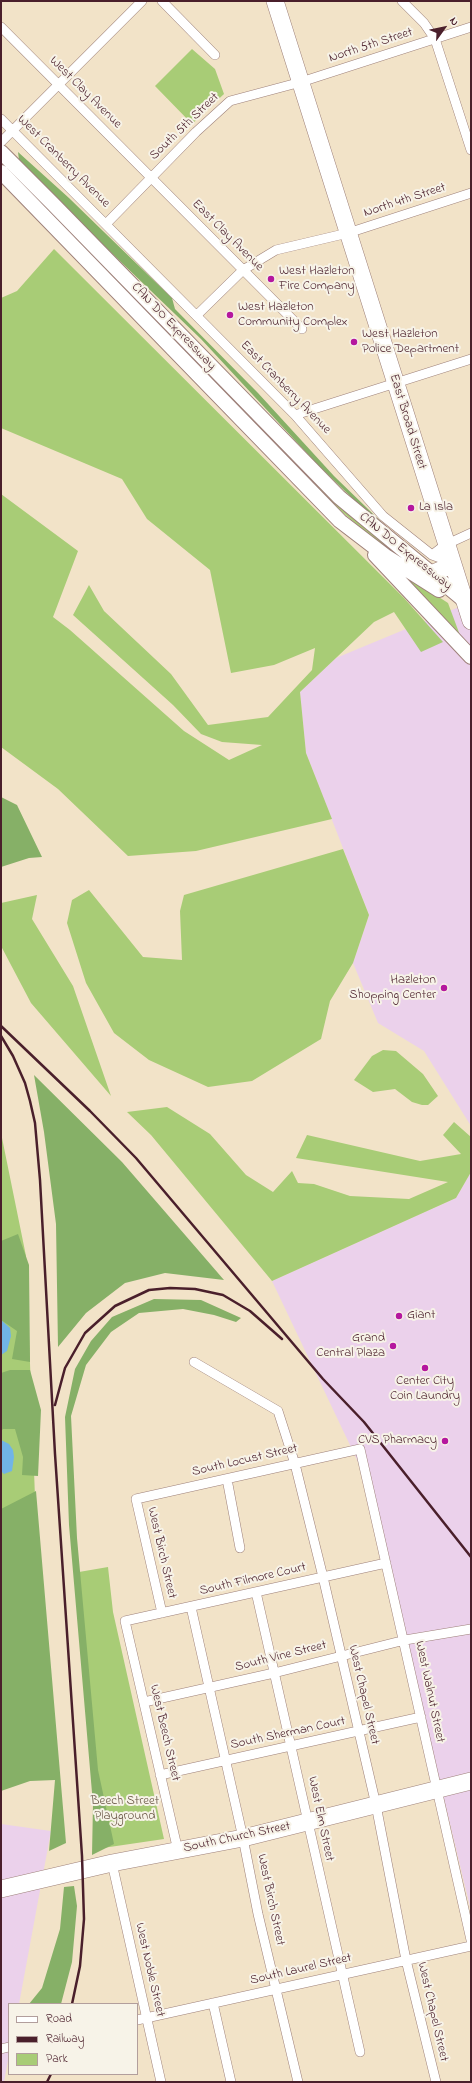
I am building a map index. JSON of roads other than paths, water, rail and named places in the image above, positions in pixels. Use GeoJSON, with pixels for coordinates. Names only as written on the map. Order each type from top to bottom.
{"type":"FeatureCollection","features":[{"type":"Feature","properties":{"kind":"highway","name":"East Broad Street"},"geometry":{"type":"LineString","coordinates":[[275,1],[394,383],[439,550],[451,563],[471,622]]}},
{"type":"Feature","properties":{"kind":"highway"},"geometry":{"type":"LineString","coordinates":[[431,574],[451,563]]}},
{"type":"Feature","properties":{"kind":"highway","name":"South Church Street"},"geometry":{"type":"LineString","coordinates":[[1,1889],[112,1863],[243,1838],[308,1823],[471,1781]]}},
{"type":"Feature","properties":{"kind":"main road","name":"CAN DO Expressway"},"geometry":{"type":"LineString","coordinates":[[1,152],[340,498],[465,601]]}},
{"type":"Feature","properties":{"kind":"main road","name":"CAN DO Expressway"},"geometry":{"type":"LineString","coordinates":[[1,172],[340,521],[387,557],[435,588],[465,601]]}},
{"type":"Feature","properties":{"kind":"main road"},"geometry":{"type":"LineString","coordinates":[[340,521],[372,551],[471,657]]}},
{"type":"Feature","properties":{"kind":"street"},"geometry":{"type":"LineString","coordinates":[[1,142],[142,1]]}},
{"type":"Feature","properties":{"kind":"street"},"geometry":{"type":"LineString","coordinates":[[162,1],[215,55]]}},
{"type":"Feature","properties":{"kind":"street"},"geometry":{"type":"LineString","coordinates":[[402,1],[424,23],[435,39],[471,150]]}},
{"type":"Feature","properties":{"kind":"street","name":"West Clay Avenue"},"geometry":{"type":"LineString","coordinates":[[1,27],[151,178]]}},
{"type":"Feature","properties":{"kind":"street","name":"North 5th Street"},"geometry":{"type":"LineString","coordinates":[[301,82],[471,28]]}},
{"type":"Feature","properties":{"kind":"street","name":"South 5th Street"},"geometry":{"type":"LineString","coordinates":[[106,224],[196,132],[230,100],[301,82]]}},
{"type":"Feature","properties":{"kind":"street","name":"West Cranberry Avenue"},"geometry":{"type":"LineString","coordinates":[[1,119],[106,224]]}},
{"type":"Feature","properties":{"kind":"street","name":"East Clay Avenue"},"geometry":{"type":"LineString","coordinates":[[151,178],[302,328]]}},
{"type":"Feature","properties":{"kind":"street","name":"North 4th Street"},"geometry":{"type":"LineString","coordinates":[[197,315],[243,270],[276,250],[348,233],[471,193]]}},
{"type":"Feature","properties":{"kind":"street","name":"East Cranberry Avenue"},"geometry":{"type":"LineString","coordinates":[[106,224],[295,415],[383,516],[439,550]]}},
{"type":"Feature","properties":{"kind":"street"},"geometry":{"type":"LineString","coordinates":[[295,415],[471,359]]}},
{"type":"Feature","properties":{"kind":"street"},"geometry":{"type":"LineString","coordinates":[[439,550],[471,533]]}},
{"type":"Feature","properties":{"kind":"street","name":"West Chapel Street"},"geometry":{"type":"LineString","coordinates":[[194,1362],[278,1411],[295,1464],[323,1577],[340,1656],[376,1805],[406,1960],[436,2082]]}},
{"type":"Feature","properties":{"kind":"street","name":"South Locust Street"},"geometry":{"type":"LineString","coordinates":[[136,1499],[360,1449]]}},
{"type":"Feature","properties":{"kind":"street","name":"West Walnut Street"},"geometry":{"type":"LineString","coordinates":[[360,1449],[405,1640],[471,1940]]}},
{"type":"Feature","properties":{"kind":"street"},"geometry":{"type":"LineString","coordinates":[[227,1479],[240,1548]]}},
{"type":"Feature","properties":{"kind":"street","name":"West Birch Street"},"geometry":{"type":"LineString","coordinates":[[136,1499],[162,1613]]}},
{"type":"Feature","properties":{"kind":"street","name":"South Filmore Court"},"geometry":{"type":"LineString","coordinates":[[126,1621],[386,1563]]}},
{"type":"Feature","properties":{"kind":"street","name":"West Elm Street"},"geometry":{"type":"LineString","coordinates":[[256,1592],[360,2052]]}},
{"type":"Feature","properties":{"kind":"street","name":"West Birch Street"},"geometry":{"type":"LineString","coordinates":[[191,1607],[243,1838],[258,1914],[298,2082]]}},
{"type":"Feature","properties":{"kind":"street","name":"West Beech Street"},"geometry":{"type":"LineString","coordinates":[[126,1621],[178,1851]]}},
{"type":"Feature","properties":{"kind":"street","name":"South Vine Street"},"geometry":{"type":"LineString","coordinates":[[144,1702],[274,1673],[405,1640],[471,1629]]}},
{"type":"Feature","properties":{"kind":"street","name":"South Sherman Court"},"geometry":{"type":"LineString","coordinates":[[160,1775],[421,1717]]}},
{"type":"Feature","properties":{"kind":"street","name":"West Noble Street"},"geometry":{"type":"LineString","coordinates":[[112,1863],[161,2082]]}},
{"type":"Feature","properties":{"kind":"street","name":"South Laurel Street"},"geometry":{"type":"LineString","coordinates":[[138,2020],[471,1946]]}},
{"type":"Feature","properties":{"kind":"street"},"geometry":{"type":"LineString","coordinates":[[213,2003],[230,2082]]}},
{"type":"Feature","properties":{"kind":"water"},"geometry":{"type":"Polygon","coordinates":[[[1,1320],[10,1328],[11,1336],[7,1351],[1,1355],[1,1320]]]}},
{"type":"Feature","properties":{"kind":"water"},"geometry":{"type":"Polygon","coordinates":[[[1,1440],[9,1444],[13,1450],[14,1457],[12,1471],[4,1474],[1,1471],[1,1440]]]}},
{"type":"Feature","properties":{"kind":"railway"},"geometry":{"type":"LineString","coordinates":[[1,1026],[90,1111],[136,1158],[323,1379],[364,1422],[471,1557]]}},
{"type":"Feature","properties":{"kind":"railway"},"geometry":{"type":"LineString","coordinates":[[1,1036],[13,1056],[25,1083],[30,1101],[35,1123],[40,1180],[55,1454],[82,1856],[84,1919],[80,1966],[72,2003]]}},
{"type":"Feature","properties":{"kind":"railway"},"geometry":{"type":"LineString","coordinates":[[55,1405],[65,1368],[85,1333],[115,1306],[149,1290],[170,1288],[195,1289],[223,1295],[250,1311],[282,1339]]}},
{"type":"Feature","properties":{"kind":"railway"},"geometry":{"type":"LineString","coordinates":[[47,2082],[50,2075]]}},
{"type":"Feature","properties":{"kind":"place","name":"West Hazleton Fire Company"},"geometry":{"type":"Point","coordinates":[271,279]}},
{"type":"Feature","properties":{"kind":"place","name":"West Hazleton Community Complex"},"geometry":{"type":"Point","coordinates":[230,315]}},
{"type":"Feature","properties":{"kind":"place","name":"West Hazleton Police Department"},"geometry":{"type":"Point","coordinates":[354,342]}},
{"type":"Feature","properties":{"kind":"place","name":"La Isla"},"geometry":{"type":"Point","coordinates":[411,508]}},
{"type":"Feature","properties":{"kind":"place","name":"Hazleton Shopping Center"},"geometry":{"type":"Point","coordinates":[444,988]}},
{"type":"Feature","properties":{"kind":"place","name":"Giant"},"geometry":{"type":"Point","coordinates":[399,1316]}},
{"type":"Feature","properties":{"kind":"place","name":"Grand Central Plaza"},"geometry":{"type":"Point","coordinates":[393,1346]}},
{"type":"Feature","properties":{"kind":"place","name":"Center City Coin Laundry"},"geometry":{"type":"Point","coordinates":[425,1368]}},
{"type":"Feature","properties":{"kind":"place","name":"CVS Pharmacy"},"geometry":{"type":"Point","coordinates":[445,1441]}},
{"type":"Feature","properties":{"kind":"park label","name":"Beech Street Playground"},"geometry":{"type":"Point","coordinates":[125,1810]}}]}
